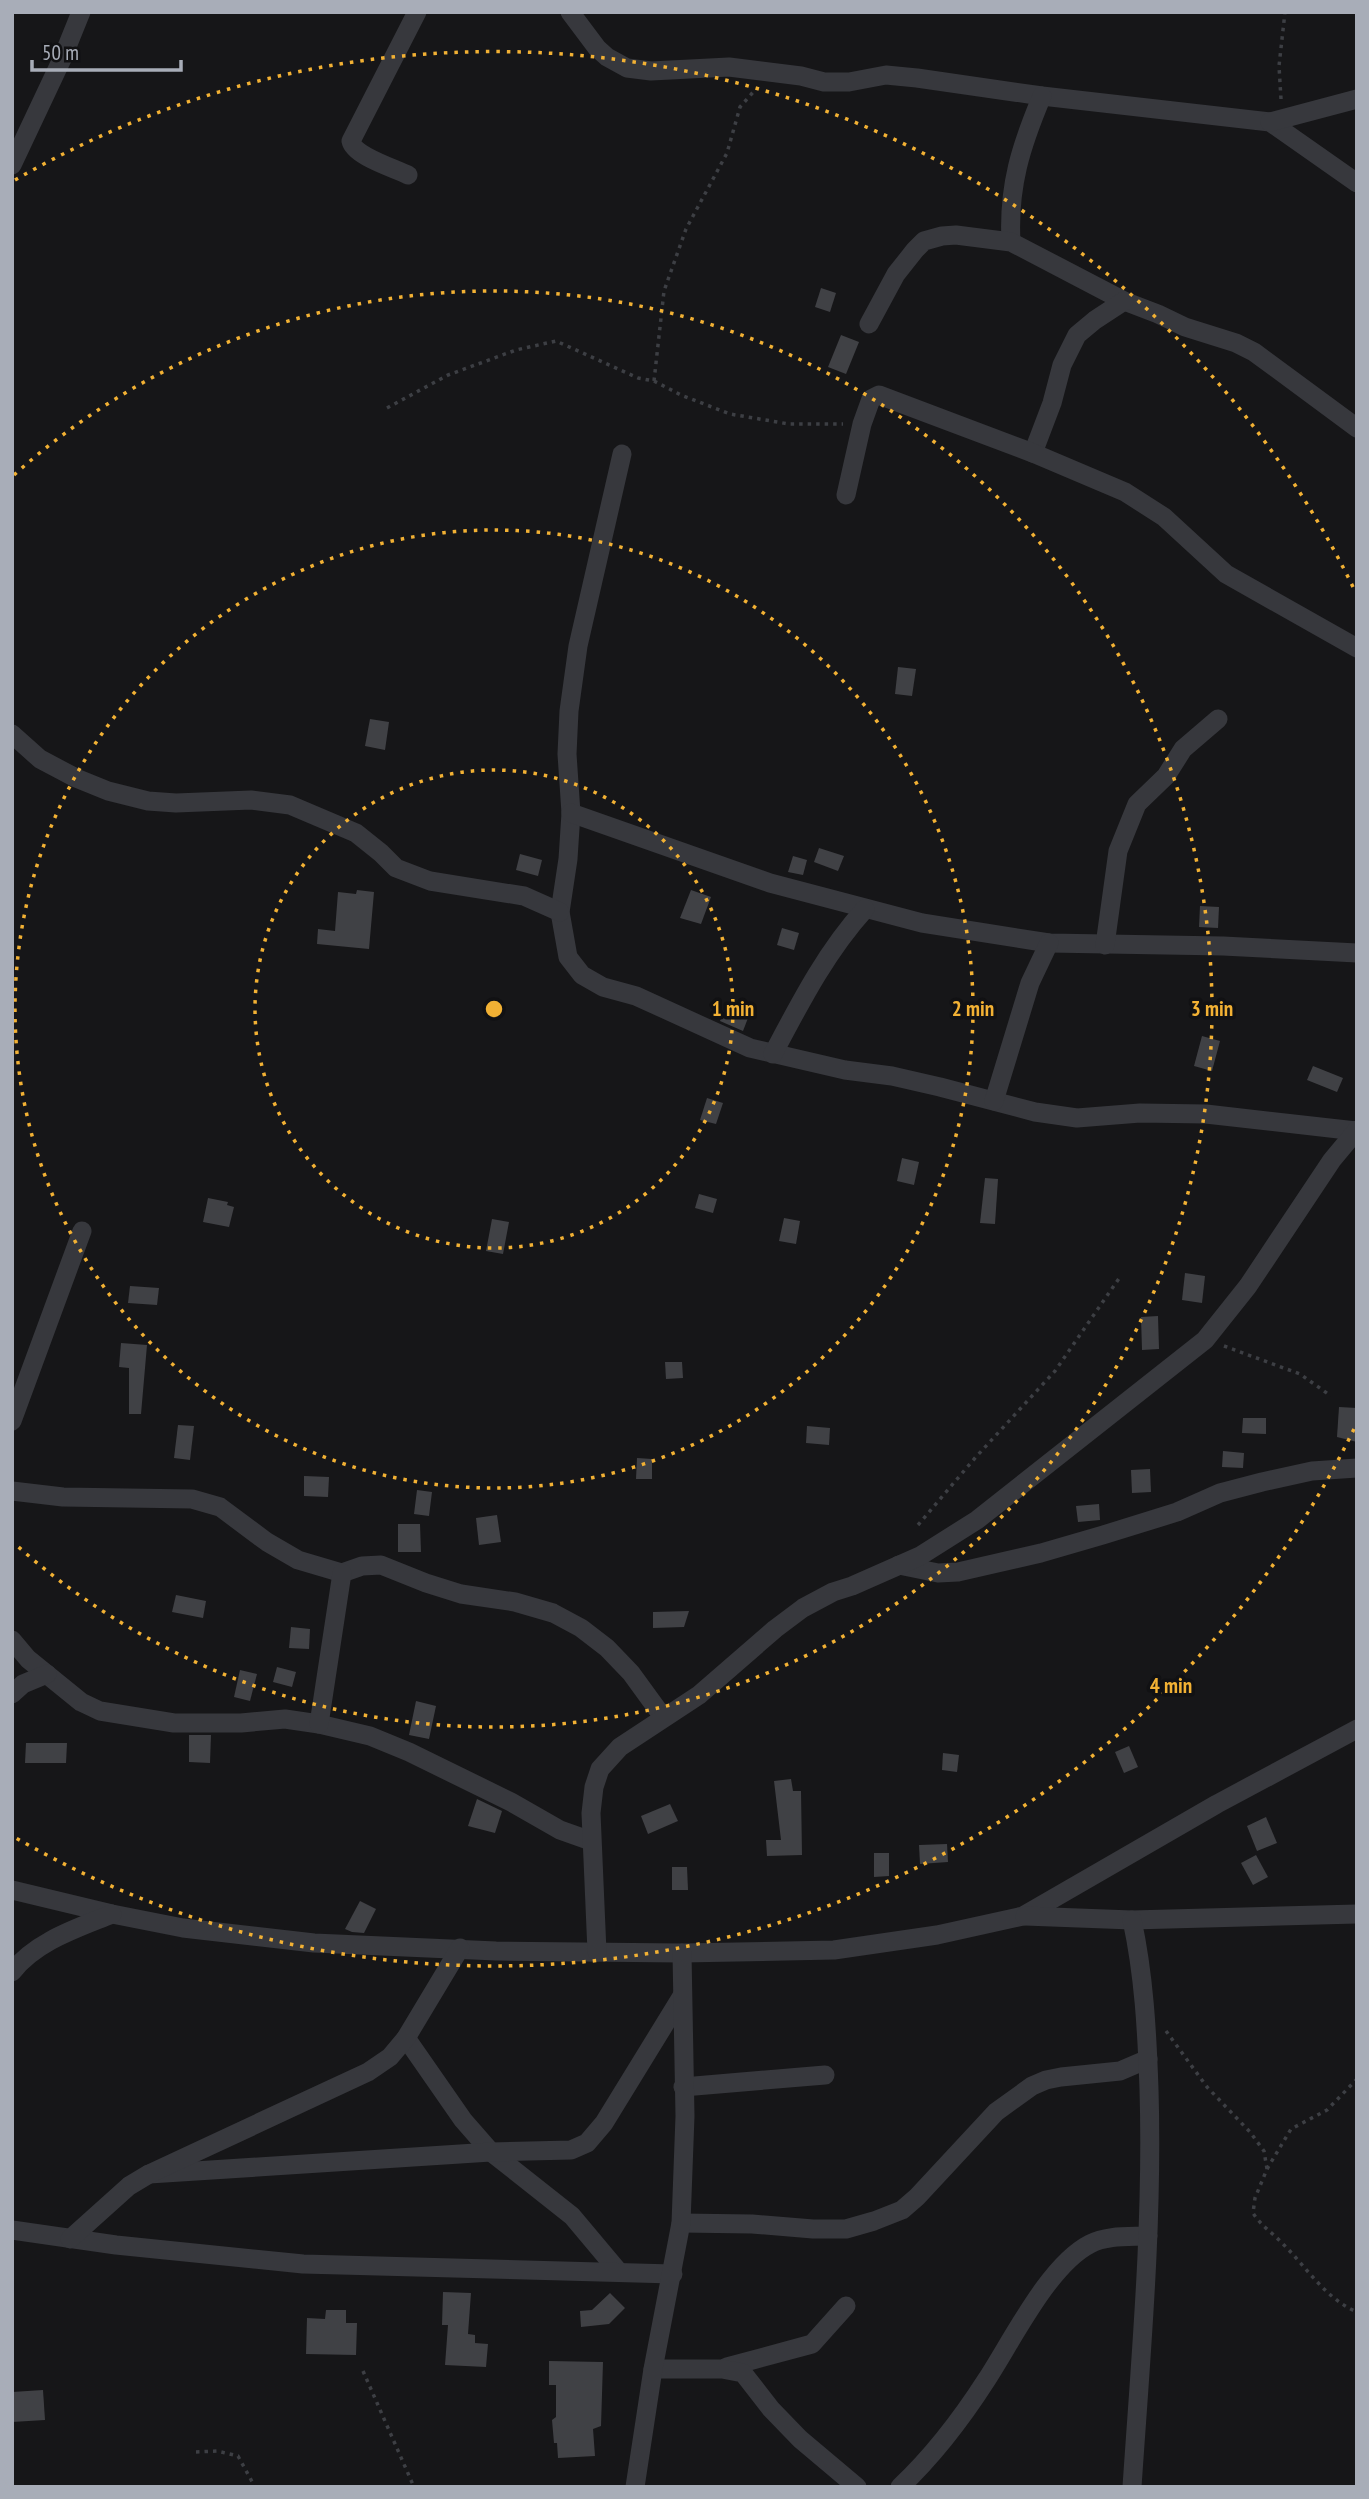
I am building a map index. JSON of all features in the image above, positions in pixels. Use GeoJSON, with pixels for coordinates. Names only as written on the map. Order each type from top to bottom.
{"type":"FeatureCollection","features":[{"type":"Feature","properties":{"kind":"street"},"geometry":{"type":"LineString","coordinates":[[12,165],[81,12]]}},
{"type":"Feature","properties":{"kind":"street"},"geometry":{"type":"LineString","coordinates":[[408,175],[359,153],[351,145],[351,141],[417,12]]}},
{"type":"Feature","properties":{"kind":"street"},"geometry":{"type":"LineString","coordinates":[[570,12],[607,57],[627,68],[651,71],[729,67],[802,76],[824,82],[849,82],[886,75],[1042,96],[1279,120],[1357,99]]}},
{"type":"Feature","properties":{"kind":"street"},"geometry":{"type":"LineString","coordinates":[[1011,242],[1013,178],[1025,137],[1042,96]]}},
{"type":"Feature","properties":{"kind":"street"},"geometry":{"type":"LineString","coordinates":[[1279,120],[1357,183]]}},
{"type":"Feature","properties":{"kind":"street"},"geometry":{"type":"LineString","coordinates":[[869,324],[896,274],[924,241],[956,235],[1011,242],[1124,301],[1254,352],[1357,428]]}},
{"type":"Feature","properties":{"kind":"street"},"geometry":{"type":"LineString","coordinates":[[1033,453],[1052,403],[1062,365],[1077,335],[1124,301]]}},
{"type":"Feature","properties":{"kind":"street"},"geometry":{"type":"LineString","coordinates":[[846,495],[862,424],[871,399],[879,395],[1033,453],[1125,492],[1164,517],[1226,574],[1357,648]]}},
{"type":"Feature","properties":{"kind":"street"},"geometry":{"type":"LineString","coordinates":[[622,454],[606,514],[574,672],[569,711],[571,813],[560,912],[568,957],[582,975],[603,987],[636,996],[750,1048],[845,1070],[892,1076],[1063,1117],[1140,1113],[1206,1114],[1356,1131]]}},
{"type":"Feature","properties":{"kind":"street"},"geometry":{"type":"LineString","coordinates":[[1105,945],[1118,851],[1137,804],[1166,776],[1183,749],[1218,719]]}},
{"type":"Feature","properties":{"kind":"street"},"geometry":{"type":"LineString","coordinates":[[12,734],[40,759],[108,791],[148,801],[176,803],[251,800],[290,805],[356,833],[396,868],[430,881],[524,896],[560,912]]}},
{"type":"Feature","properties":{"kind":"street"},"geometry":{"type":"LineString","coordinates":[[571,813],[756,878],[922,923],[1049,943],[1223,946],[1357,953]]}},
{"type":"Feature","properties":{"kind":"street"},"geometry":{"type":"LineString","coordinates":[[773,1054],[818,971],[841,936],[865,909]]}},
{"type":"Feature","properties":{"kind":"street"},"geometry":{"type":"LineString","coordinates":[[994,1101],[1030,983],[1049,943]]}},
{"type":"Feature","properties":{"kind":"street"},"geometry":{"type":"LineString","coordinates":[[597,1952],[591,1841],[594,1787],[600,1769],[620,1747],[699,1695],[803,1608],[833,1591],[852,1586],[920,1556],[977,1520],[1205,1340],[1248,1286],[1332,1160],[1356,1131]]}},
{"type":"Feature","properties":{"kind":"street"},"geometry":{"type":"LineString","coordinates":[[12,1421],[82,1231]]}},
{"type":"Feature","properties":{"kind":"street"},"geometry":{"type":"LineString","coordinates":[[898,1565],[939,1573],[958,1573],[1103,1535],[1177,1512],[1220,1493],[1312,1471],[1357,1468]]}},
{"type":"Feature","properties":{"kind":"street"},"geometry":{"type":"LineString","coordinates":[[12,1491],[63,1497],[192,1499],[220,1507],[267,1542],[298,1560],[342,1573],[362,1566],[382,1565],[461,1594],[515,1602],[553,1613],[582,1628],[607,1648],[631,1673],[663,1717]]}},
{"type":"Feature","properties":{"kind":"street"},"geometry":{"type":"LineString","coordinates":[[319,1724],[342,1573]]}},
{"type":"Feature","properties":{"kind":"street"},"geometry":{"type":"LineString","coordinates":[[12,1640],[28,1659],[81,1702],[100,1712],[174,1723],[241,1723],[285,1719],[370,1736],[511,1802],[559,1830],[591,1841]]}},
{"type":"Feature","properties":{"kind":"street"},"geometry":{"type":"LineString","coordinates":[[12,1694],[23,1684],[47,1674]]}},
{"type":"Feature","properties":{"kind":"street"},"geometry":{"type":"LineString","coordinates":[[1023,1916],[1217,1804],[1357,1729]]}},
{"type":"Feature","properties":{"kind":"street"},"geometry":{"type":"LineString","coordinates":[[12,1890],[183,1928],[314,1942],[496,1951],[682,1953],[834,1950],[937,1935],[1023,1916],[1132,1920],[1357,1914]]}},
{"type":"Feature","properties":{"kind":"street"},"geometry":{"type":"LineString","coordinates":[[12,1972],[40,1947],[76,1928],[112,1914]]}},
{"type":"Feature","properties":{"kind":"street"},"geometry":{"type":"LineString","coordinates":[[1132,1920],[1144,1995],[1150,2127],[1148,2236],[1132,2487]]}},
{"type":"Feature","properties":{"kind":"street"},"geometry":{"type":"LineString","coordinates":[[70,2239],[129,2186],[149,2174],[368,2073],[390,2057],[406,2038],[460,1948]]}},
{"type":"Feature","properties":{"kind":"street"},"geometry":{"type":"LineString","coordinates":[[635,2487],[653,2369],[681,2223],[685,2116],[682,1953]]}},
{"type":"Feature","properties":{"kind":"street"},"geometry":{"type":"LineString","coordinates":[[149,2174],[491,2152],[571,2150],[587,2143],[604,2123],[682,1996]]}},
{"type":"Feature","properties":{"kind":"street"},"geometry":{"type":"LineString","coordinates":[[406,2038],[455,2108],[491,2152],[572,2216],[619,2273]]}},
{"type":"Feature","properties":{"kind":"street"},"geometry":{"type":"LineString","coordinates":[[681,2223],[846,2229],[874,2221],[902,2210],[996,2112],[1032,2086],[1062,2077],[1120,2071],[1148,2059]]}},
{"type":"Feature","properties":{"kind":"street"},"geometry":{"type":"LineString","coordinates":[[683,2087],[825,2075]]}},
{"type":"Feature","properties":{"kind":"street"},"geometry":{"type":"LineString","coordinates":[[12,2230],[70,2239],[303,2264],[673,2274]]}},
{"type":"Feature","properties":{"kind":"street"},"geometry":{"type":"LineString","coordinates":[[900,2487],[922,2466],[951,2431],[1027,2315],[1071,2256],[1093,2242],[1148,2236]]}},
{"type":"Feature","properties":{"kind":"street"},"geometry":{"type":"LineString","coordinates":[[722,2369],[812,2344],[846,2306]]}},
{"type":"Feature","properties":{"kind":"street"},"geometry":{"type":"LineString","coordinates":[[653,2369],[722,2369],[743,2373],[771,2409],[800,2439],[857,2487]]}},
{"type":"Feature","properties":{"kind":"path"},"geometry":{"type":"LineString","coordinates":[[1279,120],[1279,65],[1286,12]]}},
{"type":"Feature","properties":{"kind":"path"},"geometry":{"type":"LineString","coordinates":[[654,380],[664,291],[686,229],[727,153],[740,107],[767,72]]}},
{"type":"Feature","properties":{"kind":"path"},"geometry":{"type":"LineString","coordinates":[[387,408],[447,375],[516,350],[556,341],[638,378],[654,380],[681,395],[730,414],[789,424],[862,424]]}},
{"type":"Feature","properties":{"kind":"path"},"geometry":{"type":"LineString","coordinates":[[918,1525],[1055,1371],[1120,1277]]}},
{"type":"Feature","properties":{"kind":"path"},"geometry":{"type":"LineString","coordinates":[[1205,1340],[1300,1374],[1331,1396]]}},
{"type":"Feature","properties":{"kind":"path"},"geometry":{"type":"LineString","coordinates":[[1164,2028],[1207,2087],[1260,2144],[1267,2169]]}},
{"type":"Feature","properties":{"kind":"path"},"geometry":{"type":"LineString","coordinates":[[1357,2079],[1327,2110],[1291,2129],[1267,2169],[1255,2199],[1253,2213],[1261,2226],[1282,2243],[1326,2290],[1339,2302],[1357,2312]]}},
{"type":"Feature","properties":{"kind":"path"},"geometry":{"type":"LineString","coordinates":[[363,2371],[414,2487]]}},
{"type":"Feature","properties":{"kind":"path"},"geometry":{"type":"LineString","coordinates":[[196,2452],[218,2451],[238,2456],[255,2487]]}},
{"type":"Feature","properties":{"kind":"building"},"geometry":{"type":"Polygon","coordinates":[[[821,288],[836,293],[830,312],[815,307],[821,288]]]}},
{"type":"Feature","properties":{"kind":"building"},"geometry":{"type":"Polygon","coordinates":[[[841,335],[859,342],[846,374],[828,367],[841,335]]]}},
{"type":"Feature","properties":{"kind":"building"},"geometry":{"type":"Polygon","coordinates":[[[898,667],[916,669],[912,696],[895,694],[898,667]]]}},
{"type":"Feature","properties":{"kind":"building"},"geometry":{"type":"Polygon","coordinates":[[[370,719],[389,722],[385,750],[365,746],[370,719]]]}},
{"type":"Feature","properties":{"kind":"building"},"geometry":{"type":"Polygon","coordinates":[[[819,848],[844,856],[838,871],[814,862],[819,848]]]}},
{"type":"Feature","properties":{"kind":"building"},"geometry":{"type":"Polygon","coordinates":[[[520,854],[542,860],[538,876],[516,870],[520,854]]]}},
{"type":"Feature","properties":{"kind":"building"},"geometry":{"type":"Polygon","coordinates":[[[793,856],[807,860],[803,875],[788,872],[793,856]]]}},
{"type":"Feature","properties":{"kind":"building"},"geometry":{"type":"Polygon","coordinates":[[[357,890],[374,892],[369,949],[317,944],[318,929],[335,931],[338,892],[356,894],[357,890]]]}},
{"type":"Feature","properties":{"kind":"building"},"geometry":{"type":"Polygon","coordinates":[[[691,890],[711,897],[701,924],[680,918],[691,890]]]}},
{"type":"Feature","properties":{"kind":"building"},"geometry":{"type":"Polygon","coordinates":[[[1200,906],[1219,907],[1218,928],[1199,927],[1200,906]]]}},
{"type":"Feature","properties":{"kind":"building"},"geometry":{"type":"Polygon","coordinates":[[[782,928],[799,933],[794,950],[777,945],[782,928]]]}},
{"type":"Feature","properties":{"kind":"building"},"geometry":{"type":"Polygon","coordinates":[[[724,1010],[748,1018],[743,1031],[720,1021],[724,1010]]]}},
{"type":"Feature","properties":{"kind":"building"},"geometry":{"type":"Polygon","coordinates":[[[1202,1036],[1220,1041],[1212,1071],[1194,1066],[1202,1036]]]}},
{"type":"Feature","properties":{"kind":"building"},"geometry":{"type":"Polygon","coordinates":[[[1313,1066],[1343,1078],[1337,1092],[1307,1080],[1313,1066]]]}},
{"type":"Feature","properties":{"kind":"building"},"geometry":{"type":"Polygon","coordinates":[[[707,1098],[723,1103],[716,1124],[700,1120],[707,1098]]]}},
{"type":"Feature","properties":{"kind":"building"},"geometry":{"type":"Polygon","coordinates":[[[902,1158],[919,1162],[914,1185],[897,1181],[902,1158]]]}},
{"type":"Feature","properties":{"kind":"building"},"geometry":{"type":"Polygon","coordinates":[[[985,1178],[998,1179],[995,1224],[980,1223],[985,1178]]]}},
{"type":"Feature","properties":{"kind":"building"},"geometry":{"type":"Polygon","coordinates":[[[699,1194],[717,1199],[713,1213],[695,1208],[699,1194]]]}},
{"type":"Feature","properties":{"kind":"building"},"geometry":{"type":"Polygon","coordinates":[[[208,1198],[228,1202],[227,1205],[234,1207],[229,1227],[203,1222],[208,1198]]]}},
{"type":"Feature","properties":{"kind":"building"},"geometry":{"type":"Polygon","coordinates":[[[784,1218],[800,1221],[796,1244],[779,1241],[784,1218]]]}},
{"type":"Feature","properties":{"kind":"building"},"geometry":{"type":"Polygon","coordinates":[[[492,1219],[509,1222],[503,1254],[486,1251],[492,1219]]]}},
{"type":"Feature","properties":{"kind":"building"},"geometry":{"type":"Polygon","coordinates":[[[1185,1273],[1205,1276],[1202,1303],[1182,1300],[1185,1273]]]}},
{"type":"Feature","properties":{"kind":"building"},"geometry":{"type":"Polygon","coordinates":[[[130,1286],[159,1288],[157,1305],[128,1303],[130,1286]]]}},
{"type":"Feature","properties":{"kind":"building"},"geometry":{"type":"Polygon","coordinates":[[[1158,1316],[1159,1349],[1142,1350],[1141,1317],[1158,1316]]]}},
{"type":"Feature","properties":{"kind":"building"},"geometry":{"type":"Polygon","coordinates":[[[121,1343],[147,1345],[141,1414],[129,1414],[129,1368],[119,1367],[121,1343]]]}},
{"type":"Feature","properties":{"kind":"building"},"geometry":{"type":"Polygon","coordinates":[[[665,1362],[682,1362],[683,1378],[666,1379],[665,1362]]]}},
{"type":"Feature","properties":{"kind":"building"},"geometry":{"type":"Polygon","coordinates":[[[1339,1407],[1357,1408],[1357,1442],[1337,1437],[1339,1407]]]}},
{"type":"Feature","properties":{"kind":"building"},"geometry":{"type":"Polygon","coordinates":[[[1243,1418],[1266,1418],[1266,1434],[1242,1433],[1243,1418]]]}},
{"type":"Feature","properties":{"kind":"building"},"geometry":{"type":"Polygon","coordinates":[[[178,1425],[194,1426],[190,1460],[174,1458],[178,1425]]]}},
{"type":"Feature","properties":{"kind":"building"},"geometry":{"type":"Polygon","coordinates":[[[807,1426],[830,1428],[829,1445],[806,1443],[807,1426]]]}},
{"type":"Feature","properties":{"kind":"building"},"geometry":{"type":"Polygon","coordinates":[[[1223,1451],[1244,1453],[1243,1468],[1222,1467],[1223,1451]]]}},
{"type":"Feature","properties":{"kind":"building"},"geometry":{"type":"Polygon","coordinates":[[[637,1458],[652,1459],[652,1479],[636,1479],[637,1458]]]}},
{"type":"Feature","properties":{"kind":"building"},"geometry":{"type":"Polygon","coordinates":[[[1150,1469],[1151,1492],[1132,1493],[1131,1470],[1150,1469]]]}},
{"type":"Feature","properties":{"kind":"building"},"geometry":{"type":"Polygon","coordinates":[[[304,1476],[329,1477],[328,1497],[304,1496],[304,1476]]]}},
{"type":"Feature","properties":{"kind":"building"},"geometry":{"type":"Polygon","coordinates":[[[417,1490],[432,1492],[429,1516],[414,1514],[417,1490]]]}},
{"type":"Feature","properties":{"kind":"building"},"geometry":{"type":"Polygon","coordinates":[[[1099,1504],[1100,1520],[1078,1522],[1076,1506],[1099,1504]]]}},
{"type":"Feature","properties":{"kind":"building"},"geometry":{"type":"Polygon","coordinates":[[[497,1515],[501,1542],[479,1545],[476,1518],[497,1515]]]}},
{"type":"Feature","properties":{"kind":"building"},"geometry":{"type":"Polygon","coordinates":[[[398,1524],[420,1524],[421,1552],[398,1552],[398,1524]]]}},
{"type":"Feature","properties":{"kind":"building"},"geometry":{"type":"Polygon","coordinates":[[[176,1595],[206,1601],[203,1618],[172,1612],[176,1595]]]}},
{"type":"Feature","properties":{"kind":"building"},"geometry":{"type":"Polygon","coordinates":[[[689,1611],[684,1627],[653,1628],[653,1612],[689,1611]]]}},
{"type":"Feature","properties":{"kind":"building"},"geometry":{"type":"Polygon","coordinates":[[[291,1627],[310,1629],[309,1649],[289,1648],[291,1627]]]}},
{"type":"Feature","properties":{"kind":"building"},"geometry":{"type":"Polygon","coordinates":[[[277,1667],[296,1672],[292,1687],[273,1682],[277,1667]]]}},
{"type":"Feature","properties":{"kind":"building"},"geometry":{"type":"Polygon","coordinates":[[[240,1670],[257,1674],[250,1701],[234,1697],[240,1670]]]}},
{"type":"Feature","properties":{"kind":"building"},"geometry":{"type":"Polygon","coordinates":[[[416,1701],[436,1706],[429,1739],[409,1735],[416,1701]]]}},
{"type":"Feature","properties":{"kind":"building"},"geometry":{"type":"Polygon","coordinates":[[[189,1735],[211,1735],[210,1763],[189,1762],[189,1735]]]}},
{"type":"Feature","properties":{"kind":"building"},"geometry":{"type":"Polygon","coordinates":[[[26,1743],[67,1743],[66,1763],[25,1763],[26,1743]]]}},
{"type":"Feature","properties":{"kind":"building"},"geometry":{"type":"Polygon","coordinates":[[[1129,1746],[1138,1767],[1124,1773],[1115,1752],[1129,1746]]]}},
{"type":"Feature","properties":{"kind":"building"},"geometry":{"type":"Polygon","coordinates":[[[943,1753],[959,1755],[957,1772],[942,1770],[943,1753]]]}},
{"type":"Feature","properties":{"kind":"building"},"geometry":{"type":"Polygon","coordinates":[[[791,1779],[793,1791],[801,1791],[802,1855],[767,1856],[766,1840],[781,1840],[774,1781],[791,1779]]]}},
{"type":"Feature","properties":{"kind":"building"},"geometry":{"type":"Polygon","coordinates":[[[477,1799],[502,1811],[495,1833],[468,1826],[477,1799]]]}},
{"type":"Feature","properties":{"kind":"building"},"geometry":{"type":"Polygon","coordinates":[[[670,1804],[678,1821],[648,1834],[641,1816],[670,1804]]]}},
{"type":"Feature","properties":{"kind":"building"},"geometry":{"type":"Polygon","coordinates":[[[1266,1817],[1277,1843],[1257,1851],[1247,1826],[1266,1817]]]}},
{"type":"Feature","properties":{"kind":"building"},"geometry":{"type":"Polygon","coordinates":[[[947,1844],[948,1862],[920,1864],[919,1845],[947,1844]]]}},
{"type":"Feature","properties":{"kind":"building"},"geometry":{"type":"Polygon","coordinates":[[[874,1853],[889,1853],[889,1876],[874,1877],[874,1853]]]}},
{"type":"Feature","properties":{"kind":"building"},"geometry":{"type":"Polygon","coordinates":[[[1256,1855],[1268,1877],[1253,1885],[1241,1863],[1256,1855]]]}},
{"type":"Feature","properties":{"kind":"building"},"geometry":{"type":"Polygon","coordinates":[[[672,1867],[687,1867],[688,1890],[672,1890],[672,1867]]]}},
{"type":"Feature","properties":{"kind":"building"},"geometry":{"type":"Polygon","coordinates":[[[360,1901],[376,1909],[364,1933],[345,1929],[360,1901]]]}},
{"type":"Feature","properties":{"kind":"building"},"geometry":{"type":"Polygon","coordinates":[[[443,2292],[471,2293],[468,2334],[475,2335],[475,2343],[488,2344],[486,2367],[445,2365],[448,2325],[442,2325],[443,2292]]]}},
{"type":"Feature","properties":{"kind":"building"},"geometry":{"type":"Polygon","coordinates":[[[610,2293],[625,2308],[609,2324],[581,2327],[580,2311],[592,2310],[610,2293]]]}},
{"type":"Feature","properties":{"kind":"building"},"geometry":{"type":"Polygon","coordinates":[[[326,2310],[346,2310],[346,2323],[357,2323],[356,2355],[306,2354],[307,2318],[325,2319],[326,2310]]]}},
{"type":"Feature","properties":{"kind":"building"},"geometry":{"type":"Polygon","coordinates":[[[549,2361],[603,2362],[601,2426],[593,2429],[595,2456],[558,2458],[552,2420],[556,2417],[556,2385],[549,2385],[549,2361]]]}},
{"type":"Feature","properties":{"kind":"building"},"geometry":{"type":"Polygon","coordinates":[[[43,2390],[45,2420],[12,2422],[12,2392],[43,2390]]]}}]}
